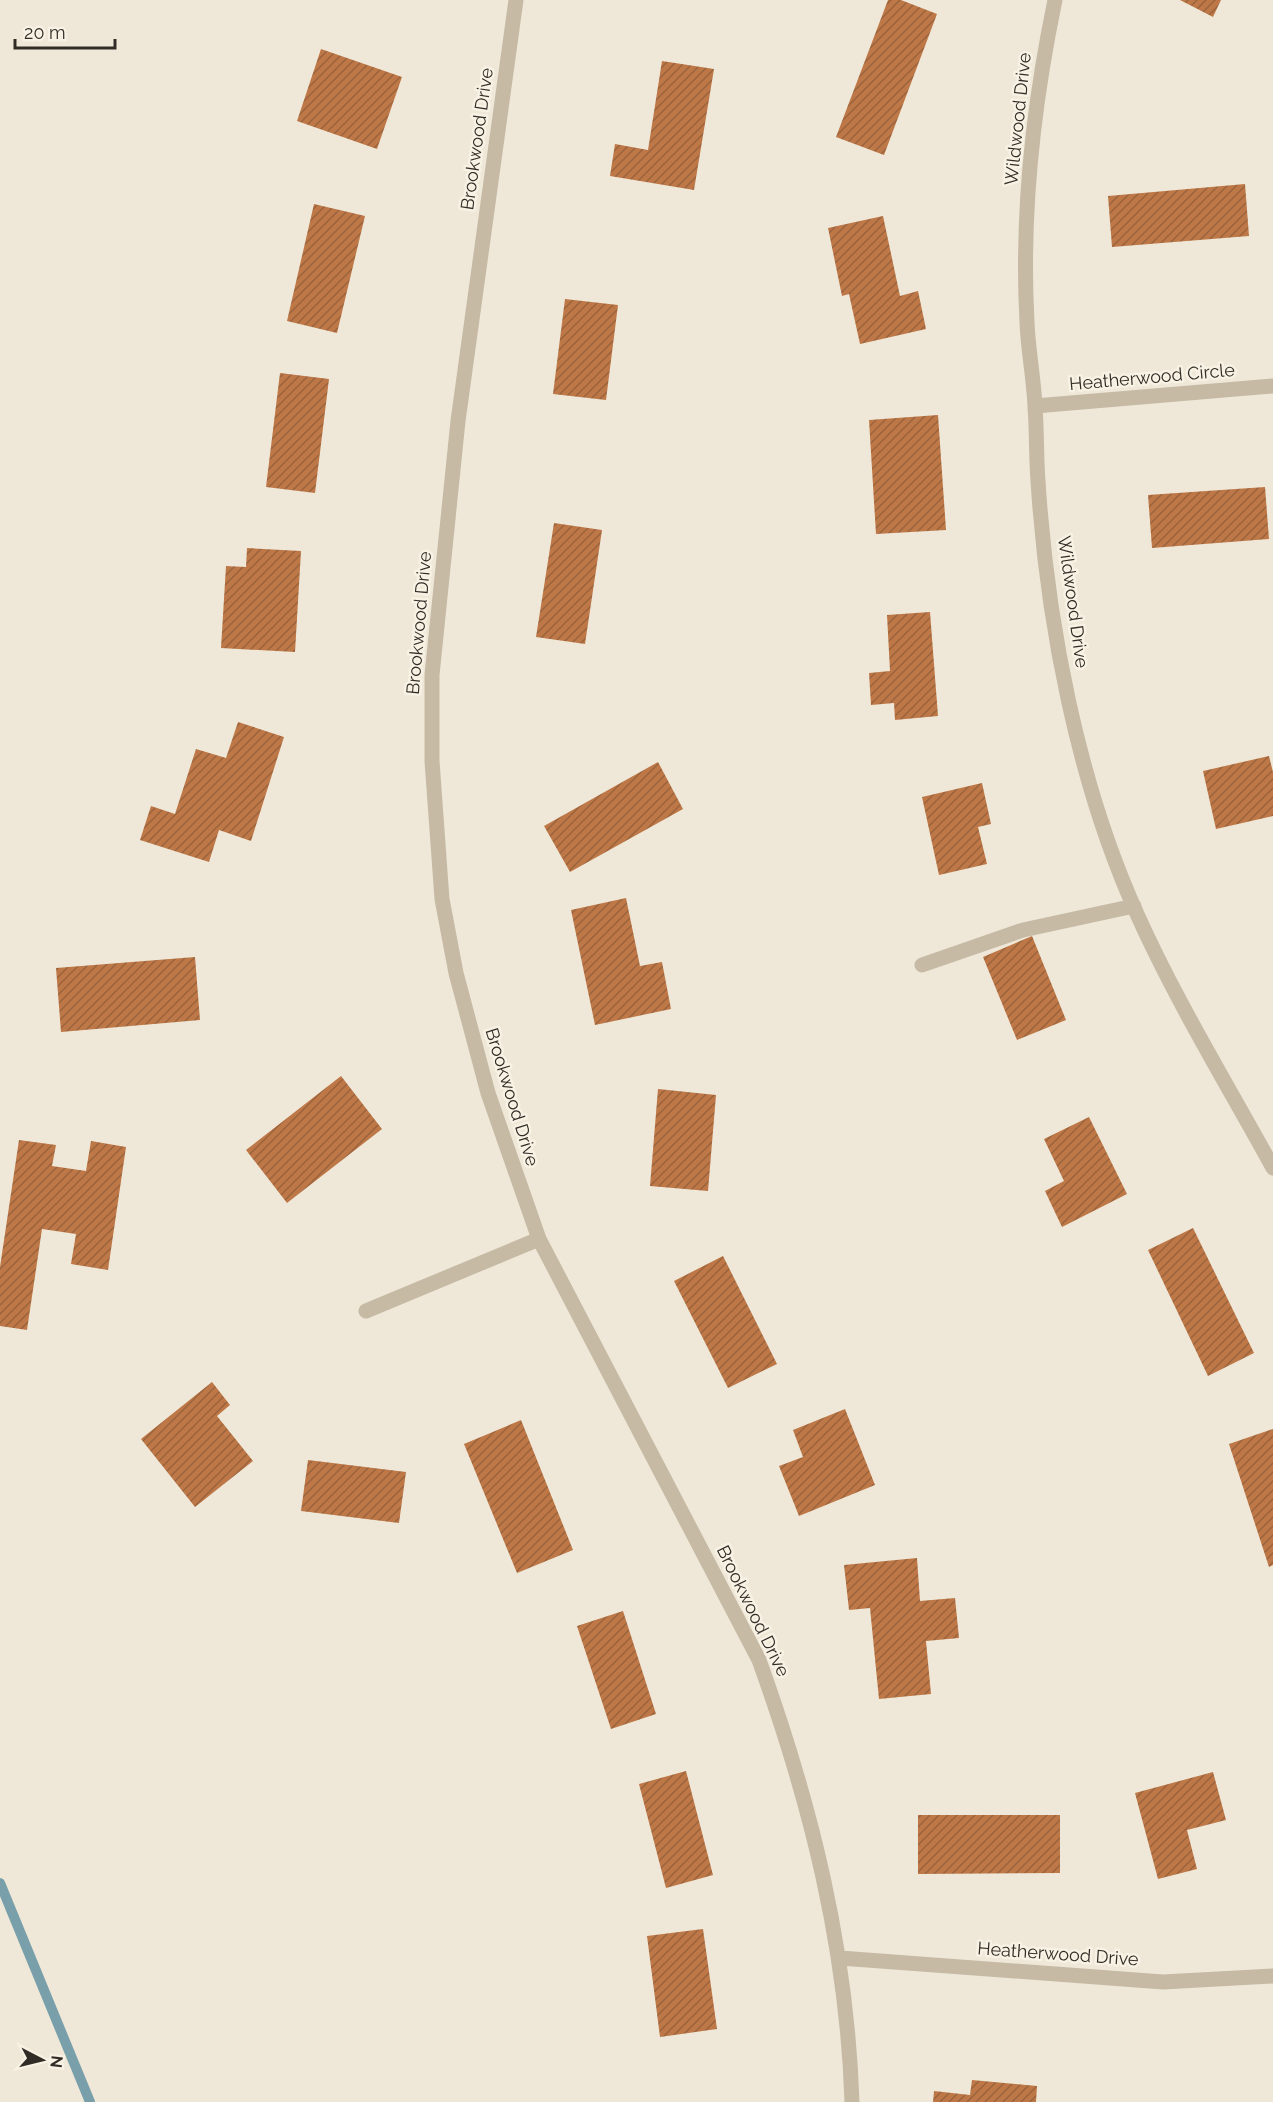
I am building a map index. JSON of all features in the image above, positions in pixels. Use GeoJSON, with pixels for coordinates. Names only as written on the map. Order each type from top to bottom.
{"type":"FeatureCollection","features":[{"type":"Feature","properties":{"kind":"street","name":"Brookwood Drive"},"geometry":{"type":"LineString","coordinates":[[516,0],[458,421],[432,675],[432,760],[442,899],[456,973],[488,1093],[538,1239],[759,1660],[797,1768],[828,1892],[840,1958],[850,2056],[852,2102]]}},
{"type":"Feature","properties":{"kind":"street","name":"Wildwood Drive"},"geometry":{"type":"LineString","coordinates":[[1055,0],[1034,114],[1029,185],[1027,322],[1035,406],[1038,482],[1057,641],[1088,776],[1134,906],[1191,1020],[1273,1168]]}},
{"type":"Feature","properties":{"kind":"street","name":"Heatherwood Circle"},"geometry":{"type":"LineString","coordinates":[[1035,406],[1273,386]]}},
{"type":"Feature","properties":{"kind":"street"},"geometry":{"type":"LineString","coordinates":[[922,965],[1023,930],[1134,906]]}},
{"type":"Feature","properties":{"kind":"street"},"geometry":{"type":"LineString","coordinates":[[366,1311],[538,1239]]}},
{"type":"Feature","properties":{"kind":"street","name":"Heatherwood Drive"},"geometry":{"type":"LineString","coordinates":[[840,1958],[1162,1982],[1273,1976]]}},
{"type":"Feature","properties":{"kind":"building"},"geometry":{"type":"Polygon","coordinates":[[[888,0],[901,0],[937,14],[884,155],[836,137],[888,0]]]}},
{"type":"Feature","properties":{"kind":"building"},"geometry":{"type":"Polygon","coordinates":[[[1180,0],[1221,0],[1213,17],[1180,0]]]}},
{"type":"Feature","properties":{"kind":"building"},"geometry":{"type":"Polygon","coordinates":[[[321,49],[402,77],[377,149],[297,121],[321,49]]]}},
{"type":"Feature","properties":{"kind":"building"},"geometry":{"type":"Polygon","coordinates":[[[662,61],[714,69],[694,190],[610,176],[615,144],[648,150],[662,61]]]}},
{"type":"Feature","properties":{"kind":"building"},"geometry":{"type":"Polygon","coordinates":[[[1245,184],[1249,236],[1112,247],[1108,196],[1245,184]]]}},
{"type":"Feature","properties":{"kind":"building"},"geometry":{"type":"Polygon","coordinates":[[[314,204],[365,216],[337,333],[287,321],[314,204]]]}},
{"type":"Feature","properties":{"kind":"building"},"geometry":{"type":"Polygon","coordinates":[[[883,216],[900,296],[918,291],[926,329],[860,344],[849,294],[842,296],[828,228],[883,216]]]}},
{"type":"Feature","properties":{"kind":"building"},"geometry":{"type":"Polygon","coordinates":[[[565,299],[618,305],[606,400],[553,394],[565,299]]]}},
{"type":"Feature","properties":{"kind":"building"},"geometry":{"type":"Polygon","coordinates":[[[280,373],[329,379],[315,493],[266,487],[280,373]]]}},
{"type":"Feature","properties":{"kind":"building"},"geometry":{"type":"Polygon","coordinates":[[[938,415],[946,530],[876,534],[869,420],[938,415]]]}},
{"type":"Feature","properties":{"kind":"building"},"geometry":{"type":"Polygon","coordinates":[[[1265,487],[1269,539],[1152,548],[1148,495],[1265,487]]]}},
{"type":"Feature","properties":{"kind":"building"},"geometry":{"type":"Polygon","coordinates":[[[554,523],[602,530],[585,644],[536,637],[554,523]]]}},
{"type":"Feature","properties":{"kind":"building"},"geometry":{"type":"Polygon","coordinates":[[[247,548],[301,551],[295,652],[221,648],[226,566],[246,567],[247,548]]]}},
{"type":"Feature","properties":{"kind":"building"},"geometry":{"type":"Polygon","coordinates":[[[930,612],[938,716],[895,720],[894,703],[871,705],[869,673],[890,671],[887,615],[930,612]]]}},
{"type":"Feature","properties":{"kind":"building"},"geometry":{"type":"Polygon","coordinates":[[[238,722],[284,737],[251,841],[219,830],[209,862],[140,840],[151,806],[175,814],[196,749],[226,758],[238,722]]]}},
{"type":"Feature","properties":{"kind":"building"},"geometry":{"type":"Polygon","coordinates":[[[1269,756],[1273,772],[1273,816],[1216,829],[1203,771],[1269,756]]]}},
{"type":"Feature","properties":{"kind":"building"},"geometry":{"type":"Polygon","coordinates":[[[658,762],[683,809],[570,872],[544,826],[658,762]]]}},
{"type":"Feature","properties":{"kind":"building"},"geometry":{"type":"Polygon","coordinates":[[[982,783],[991,824],[978,827],[987,864],[939,875],[922,797],[982,783]]]}},
{"type":"Feature","properties":{"kind":"building"},"geometry":{"type":"Polygon","coordinates":[[[626,898],[640,966],[662,962],[671,1009],[595,1025],[571,910],[626,898]]]}},
{"type":"Feature","properties":{"kind":"building"},"geometry":{"type":"Polygon","coordinates":[[[1032,936],[1066,1020],[1017,1040],[983,957],[1032,936]]]}},
{"type":"Feature","properties":{"kind":"building"},"geometry":{"type":"Polygon","coordinates":[[[195,957],[200,1020],[61,1032],[56,968],[195,957]]]}},
{"type":"Feature","properties":{"kind":"building"},"geometry":{"type":"Polygon","coordinates":[[[341,1076],[382,1129],[287,1203],[246,1150],[341,1076]]]}},
{"type":"Feature","properties":{"kind":"building"},"geometry":{"type":"Polygon","coordinates":[[[658,1089],[716,1095],[708,1191],[650,1186],[658,1089]]]}},
{"type":"Feature","properties":{"kind":"building"},"geometry":{"type":"Polygon","coordinates":[[[1089,1117],[1127,1194],[1062,1227],[1045,1191],[1064,1181],[1044,1139],[1089,1117]]]}},
{"type":"Feature","properties":{"kind":"building"},"geometry":{"type":"Polygon","coordinates":[[[19,1140],[56,1145],[52,1166],[86,1171],[91,1141],[126,1147],[108,1270],[71,1264],[76,1234],[42,1229],[27,1330],[0,1326],[0,1267],[19,1140]]]}},
{"type":"Feature","properties":{"kind":"building"},"geometry":{"type":"Polygon","coordinates":[[[1193,1228],[1254,1353],[1208,1376],[1148,1250],[1193,1228]]]}},
{"type":"Feature","properties":{"kind":"building"},"geometry":{"type":"Polygon","coordinates":[[[723,1256],[777,1364],[728,1388],[674,1281],[723,1256]]]}},
{"type":"Feature","properties":{"kind":"building"},"geometry":{"type":"Polygon","coordinates":[[[212,1382],[230,1405],[217,1416],[253,1461],[195,1507],[141,1439],[212,1382]]]}},
{"type":"Feature","properties":{"kind":"building"},"geometry":{"type":"Polygon","coordinates":[[[845,1409],[875,1485],[799,1516],[779,1466],[803,1457],[793,1430],[845,1409]]]}},
{"type":"Feature","properties":{"kind":"building"},"geometry":{"type":"Polygon","coordinates":[[[521,1420],[573,1550],[517,1573],[464,1444],[521,1420]]]}},
{"type":"Feature","properties":{"kind":"building"},"geometry":{"type":"Polygon","coordinates":[[[1273,1429],[1273,1565],[1269,1567],[1229,1444],[1273,1429]]]}},
{"type":"Feature","properties":{"kind":"building"},"geometry":{"type":"Polygon","coordinates":[[[308,1460],[406,1472],[399,1523],[301,1511],[308,1460]]]}},
{"type":"Feature","properties":{"kind":"building"},"geometry":{"type":"Polygon","coordinates":[[[917,1558],[920,1601],[955,1598],[959,1638],[926,1641],[931,1694],[879,1699],[870,1608],[849,1610],[844,1565],[917,1558]]]}},
{"type":"Feature","properties":{"kind":"building"},"geometry":{"type":"Polygon","coordinates":[[[623,1611],[656,1714],[611,1729],[577,1626],[623,1611]]]}},
{"type":"Feature","properties":{"kind":"building"},"geometry":{"type":"Polygon","coordinates":[[[686,1771],[713,1875],[666,1888],[639,1784],[686,1771]]]}},
{"type":"Feature","properties":{"kind":"building"},"geometry":{"type":"Polygon","coordinates":[[[1213,1772],[1226,1820],[1187,1830],[1197,1869],[1158,1879],[1135,1793],[1213,1772]]]}},
{"type":"Feature","properties":{"kind":"building"},"geometry":{"type":"Polygon","coordinates":[[[918,1815],[1060,1815],[1060,1873],[918,1874],[918,1815]]]}},
{"type":"Feature","properties":{"kind":"building"},"geometry":{"type":"Polygon","coordinates":[[[703,1929],[717,2029],[660,2037],[647,1936],[703,1929]]]}},
{"type":"Feature","properties":{"kind":"building"},"geometry":{"type":"Polygon","coordinates":[[[972,2080],[1037,2086],[1036,2102],[933,2102],[934,2091],[970,2095],[972,2080]]]}},
{"type":"Feature","properties":{"kind":"waterway"},"geometry":{"type":"LineString","coordinates":[[0,1883],[90,2102]]}}]}
